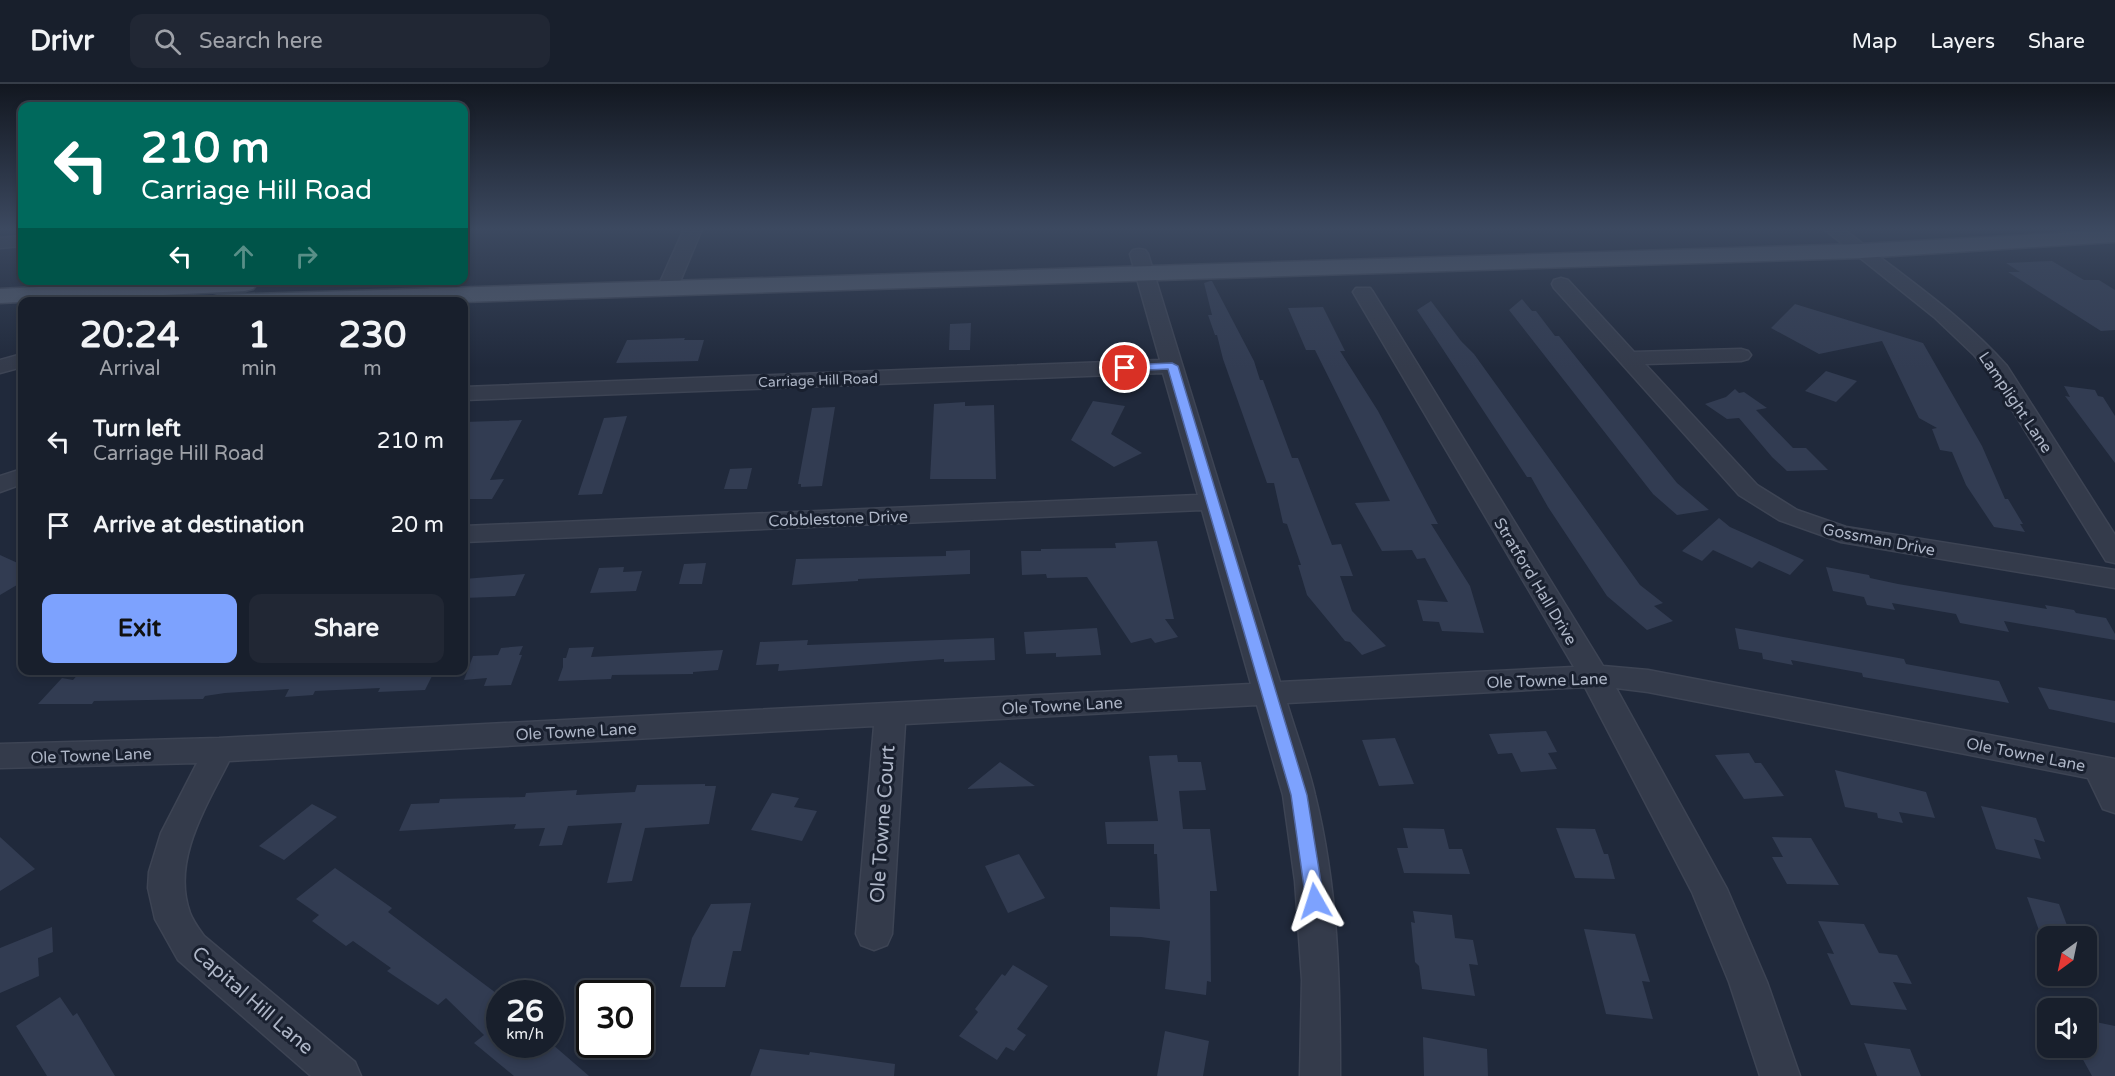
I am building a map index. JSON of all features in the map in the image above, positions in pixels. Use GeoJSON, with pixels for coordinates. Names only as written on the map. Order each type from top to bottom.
{"type":"FeatureCollection","features":[{"type":"Feature","properties":{"kind":"main road"},"geometry":{"type":"LineString","coordinates":[[0,296],[667,289],[927,275]]}},
{"type":"Feature","properties":{"kind":"main road"},"geometry":{"type":"LineString","coordinates":[[223,292],[282,285]]}},
{"type":"Feature","properties":{"kind":"main road"},"geometry":{"type":"LineString","coordinates":[[0,313],[18,312]]}},
{"type":"Feature","properties":{"kind":"street"},"geometry":{"type":"LineString","coordinates":[[667,289],[672,275]]}},
{"type":"Feature","properties":{"kind":"street"},"geometry":{"type":"LineString","coordinates":[[1144,275],[1299,795],[1313,881],[1321,980],[1320,1076]]}},
{"type":"Feature","properties":{"kind":"street","name":"Lamplight Lane"},"geometry":{"type":"LineString","coordinates":[[1892,275],[1959,327],[1999,370],[2115,555]]}},
{"type":"Feature","properties":{"kind":"street","name":"Gossman Drive"},"geometry":{"type":"LineString","coordinates":[[1562,284],[1748,490],[1788,515],[1841,534],[2115,579]]}},
{"type":"Feature","properties":{"kind":"street","name":"Stratford Hall Drive"},"geometry":{"type":"LineString","coordinates":[[1362,292],[1594,676],[1709,890],[1748,981],[1780,1076]]}},
{"type":"Feature","properties":{"kind":"street"},"geometry":{"type":"LineString","coordinates":[[1629,358],[1741,355]]}},
{"type":"Feature","properties":{"kind":"street"},"geometry":{"type":"LineString","coordinates":[[0,367],[18,361]]}},
{"type":"Feature","properties":{"kind":"street","name":"Carriage Hill Road"},"geometry":{"type":"LineString","coordinates":[[468,394],[1172,366]]}},
{"type":"Feature","properties":{"kind":"street"},"geometry":{"type":"LineString","coordinates":[[0,485],[18,478]]}},
{"type":"Feature","properties":{"kind":"street"},"geometry":{"type":"LineString","coordinates":[[0,491],[18,498]]}},
{"type":"Feature","properties":{"kind":"street","name":"Cobblestone Drive"},"geometry":{"type":"LineString","coordinates":[[468,534],[1213,502]]}},
{"type":"Feature","properties":{"kind":"street","name":"Ole Towne Lane"},"geometry":{"type":"LineString","coordinates":[[0,756],[219,750],[1594,676],[1648,681],[2107,769]]}},
{"type":"Feature","properties":{"kind":"street","name":"Ole Towne Court"},"geometry":{"type":"LineString","coordinates":[[874,934],[890,715]]}},
{"type":"Feature","properties":{"kind":"street","name":"Capital Hill Lane"},"geometry":{"type":"LineString","coordinates":[[219,750],[178,832],[166,872],[166,888],[174,919],[191,948],[340,1076]]}},
{"type":"Feature","properties":{"kind":"street"},"geometry":{"type":"LineString","coordinates":[[2107,769],[2115,800]]}},
{"type":"Feature","properties":{"kind":"building"},"geometry":{"type":"Polygon","coordinates":[[[2013,275],[2076,275],[2084,280],[2099,280],[2115,290],[2115,330],[2101,331],[2013,275]]]}},
{"type":"Feature","properties":{"kind":"building"},"geometry":{"type":"Polygon","coordinates":[[[1210,281],[1254,361],[1260,380],[1263,380],[1292,458],[1298,458],[1332,545],[1341,544],[1353,576],[1340,576],[1352,611],[1386,646],[1362,655],[1350,642],[1345,641],[1307,595],[1298,565],[1301,565],[1287,524],[1283,523],[1274,483],[1267,483],[1223,359],[1217,335],[1215,335],[1208,315],[1212,315],[1204,283],[1210,281]]]}},
{"type":"Feature","properties":{"kind":"building"},"geometry":{"type":"Polygon","coordinates":[[[1522,299],[1532,311],[1536,311],[1555,336],[1559,336],[1677,483],[1709,510],[1677,515],[1653,494],[1509,310],[1522,299]]]}},
{"type":"Feature","properties":{"kind":"building"},"geometry":{"type":"Polygon","coordinates":[[[1431,301],[1461,341],[1474,354],[1640,585],[1663,603],[1654,606],[1673,621],[1647,630],[1607,596],[1548,507],[1531,477],[1527,477],[1417,310],[1431,301]]]}},
{"type":"Feature","properties":{"kind":"building"},"geometry":{"type":"Polygon","coordinates":[[[1795,304],[1923,343],[1982,446],[2005,499],[2008,499],[2023,524],[2020,524],[2025,532],[1994,527],[1966,485],[1952,452],[1940,450],[1932,429],[1937,428],[1919,418],[1882,341],[1819,354],[1771,328],[1795,304]]]}},
{"type":"Feature","properties":{"kind":"building"},"geometry":{"type":"Polygon","coordinates":[[[1323,307],[1345,351],[1340,351],[1378,411],[1438,524],[1431,524],[1470,586],[1484,633],[1442,631],[1439,622],[1423,621],[1417,600],[1448,602],[1425,558],[1417,559],[1412,550],[1382,551],[1355,503],[1390,501],[1315,350],[1306,350],[1288,308],[1323,307]]]}},
{"type":"Feature","properties":{"kind":"building"},"geometry":{"type":"Polygon","coordinates":[[[971,323],[970,350],[949,350],[950,324],[971,323]]]}},
{"type":"Feature","properties":{"kind":"building"},"geometry":{"type":"Polygon","coordinates":[[[685,338],[684,340],[704,340],[698,361],[616,363],[627,340],[685,338]]]}},
{"type":"Feature","properties":{"kind":"building"},"geometry":{"type":"Polygon","coordinates":[[[1826,371],[1857,381],[1836,402],[1805,391],[1826,371]]]}},
{"type":"Feature","properties":{"kind":"building"},"geometry":{"type":"Polygon","coordinates":[[[2064,386],[2095,390],[2098,396],[2103,397],[2115,416],[2115,463],[2065,396],[2070,397],[2064,386]]]}},
{"type":"Feature","properties":{"kind":"building"},"geometry":{"type":"Polygon","coordinates":[[[1735,389],[1739,393],[1744,392],[1767,408],[1756,410],[1793,448],[1806,448],[1828,470],[1787,471],[1739,418],[1727,419],[1705,404],[1726,397],[1735,389]]]}},
{"type":"Feature","properties":{"kind":"building"},"geometry":{"type":"Polygon","coordinates":[[[1093,401],[1125,406],[1111,434],[1142,453],[1114,467],[1071,440],[1093,401]]]}},
{"type":"Feature","properties":{"kind":"building"},"geometry":{"type":"Polygon","coordinates":[[[965,402],[965,406],[994,405],[996,479],[930,479],[934,404],[965,402]]]}},
{"type":"Feature","properties":{"kind":"building"},"geometry":{"type":"Polygon","coordinates":[[[835,407],[822,486],[801,487],[801,484],[798,484],[812,408],[835,407]]]}},
{"type":"Feature","properties":{"kind":"building"},"geometry":{"type":"Polygon","coordinates":[[[627,416],[602,494],[578,495],[604,418],[627,416]]]}},
{"type":"Feature","properties":{"kind":"building"},"geometry":{"type":"Polygon","coordinates":[[[522,420],[490,480],[504,479],[492,499],[468,499],[468,422],[522,420]]]}},
{"type":"Feature","properties":{"kind":"building"},"geometry":{"type":"Polygon","coordinates":[[[752,468],[747,489],[724,489],[730,469],[752,468]]]}},
{"type":"Feature","properties":{"kind":"building"},"geometry":{"type":"Polygon","coordinates":[[[1719,518],[1730,527],[1804,560],[1790,575],[1759,561],[1752,568],[1713,550],[1702,561],[1682,551],[1719,518]]]}},
{"type":"Feature","properties":{"kind":"building"},"geometry":{"type":"Polygon","coordinates":[[[1157,541],[1174,619],[1165,619],[1178,637],[1155,643],[1151,638],[1131,643],[1087,577],[1047,578],[1046,574],[1022,575],[1021,551],[1116,548],[1115,543],[1157,541]]]}},
{"type":"Feature","properties":{"kind":"building"},"geometry":{"type":"Polygon","coordinates":[[[970,550],[970,574],[858,579],[858,581],[792,585],[796,559],[946,556],[946,551],[970,550]]]}},
{"type":"Feature","properties":{"kind":"building"},"geometry":{"type":"Polygon","coordinates":[[[0,555],[18,563],[18,584],[0,595],[0,555]]]}},
{"type":"Feature","properties":{"kind":"building"},"geometry":{"type":"Polygon","coordinates":[[[706,563],[702,584],[679,584],[684,564],[706,563]]]}},
{"type":"Feature","properties":{"kind":"building"},"geometry":{"type":"Polygon","coordinates":[[[624,567],[623,572],[642,571],[636,591],[590,593],[599,568],[624,567]]]}},
{"type":"Feature","properties":{"kind":"building"},"geometry":{"type":"Polygon","coordinates":[[[1826,567],[1869,575],[1870,578],[1898,584],[2047,609],[2045,605],[2106,618],[2115,634],[2115,640],[2004,621],[2009,632],[1960,623],[1956,614],[1892,603],[1895,610],[1867,605],[1864,597],[1833,591],[1826,567]]]}},
{"type":"Feature","properties":{"kind":"building"},"geometry":{"type":"Polygon","coordinates":[[[525,574],[515,596],[468,598],[468,579],[525,574]]]}},
{"type":"Feature","properties":{"kind":"building"},"geometry":{"type":"Polygon","coordinates":[[[1097,628],[1101,655],[1056,657],[1056,653],[1026,654],[1024,632],[1097,628]]]}},
{"type":"Feature","properties":{"kind":"building"},"geometry":{"type":"Polygon","coordinates":[[[1735,628],[1904,659],[1906,664],[1999,681],[2009,703],[1863,677],[1862,673],[1791,660],[1793,665],[1763,659],[1762,653],[1739,649],[1735,628]]]}},
{"type":"Feature","properties":{"kind":"building"},"geometry":{"type":"Polygon","coordinates":[[[994,638],[995,660],[944,662],[944,659],[778,671],[779,664],[756,665],[760,642],[808,640],[807,645],[994,638]]]}},
{"type":"Feature","properties":{"kind":"building"},"geometry":{"type":"Polygon","coordinates":[[[523,646],[511,685],[484,686],[487,678],[464,680],[468,675],[473,656],[498,655],[501,648],[523,646]]]}},
{"type":"Feature","properties":{"kind":"building"},"geometry":{"type":"Polygon","coordinates":[[[594,647],[591,657],[723,650],[718,670],[693,672],[693,674],[612,675],[611,679],[558,681],[563,667],[563,658],[566,658],[569,648],[594,647]]]}},
{"type":"Feature","properties":{"kind":"building"},"geometry":{"type":"Polygon","coordinates":[[[78,675],[432,675],[425,690],[378,692],[380,688],[315,691],[313,695],[285,697],[289,689],[225,693],[205,696],[203,699],[38,704],[62,678],[73,680],[78,675]]]}},
{"type":"Feature","properties":{"kind":"building"},"geometry":{"type":"Polygon","coordinates":[[[2038,687],[2115,701],[2115,723],[2049,709],[2038,687]]]}},
{"type":"Feature","properties":{"kind":"building"},"geometry":{"type":"Polygon","coordinates":[[[1546,731],[1557,752],[1548,753],[1557,769],[1521,772],[1512,753],[1498,754],[1489,734],[1546,731]]]}},
{"type":"Feature","properties":{"kind":"building"},"geometry":{"type":"Polygon","coordinates":[[[1395,738],[1414,784],[1379,786],[1362,740],[1395,738]]]}},
{"type":"Feature","properties":{"kind":"building"},"geometry":{"type":"Polygon","coordinates":[[[1749,753],[1755,763],[1761,763],[1784,796],[1744,799],[1715,755],[1749,753]]]}},
{"type":"Feature","properties":{"kind":"building"},"geometry":{"type":"Polygon","coordinates":[[[1177,755],[1178,762],[1201,762],[1206,790],[1179,791],[1183,829],[1210,829],[1217,891],[1210,891],[1211,982],[1207,981],[1206,995],[1165,989],[1170,941],[1110,936],[1110,907],[1160,909],[1157,854],[1154,854],[1154,844],[1107,844],[1105,822],[1158,821],[1149,756],[1177,755]]]}},
{"type":"Feature","properties":{"kind":"building"},"geometry":{"type":"Polygon","coordinates":[[[1000,762],[1035,786],[967,789],[1000,762]]]}},
{"type":"Feature","properties":{"kind":"building"},"geometry":{"type":"Polygon","coordinates":[[[1835,770],[1926,792],[1935,818],[1899,812],[1903,823],[1878,818],[1877,813],[1845,807],[1835,770]]]}},
{"type":"Feature","properties":{"kind":"building"},"geometry":{"type":"Polygon","coordinates":[[[705,784],[705,786],[716,786],[709,824],[645,828],[632,881],[607,883],[622,823],[568,826],[562,845],[539,846],[545,828],[514,829],[516,824],[399,831],[411,804],[439,803],[440,799],[525,797],[526,793],[577,790],[576,795],[635,792],[637,785],[705,784]]]}},
{"type":"Feature","properties":{"kind":"building"},"geometry":{"type":"Polygon","coordinates":[[[772,793],[799,798],[794,807],[817,811],[802,841],[751,830],[772,793]]]}},
{"type":"Feature","properties":{"kind":"building"},"geometry":{"type":"Polygon","coordinates":[[[312,804],[337,817],[284,860],[259,846],[312,804]]]}},
{"type":"Feature","properties":{"kind":"building"},"geometry":{"type":"Polygon","coordinates":[[[1981,806],[2036,818],[2045,842],[2034,839],[2041,859],[1996,849],[1981,806]]]}},
{"type":"Feature","properties":{"kind":"building"},"geometry":{"type":"Polygon","coordinates":[[[1403,828],[1444,829],[1449,849],[1462,849],[1470,874],[1404,873],[1397,848],[1408,848],[1403,828]]]}},
{"type":"Feature","properties":{"kind":"building"},"geometry":{"type":"Polygon","coordinates":[[[1556,828],[1595,829],[1604,854],[1608,854],[1615,879],[1575,878],[1556,828]]]}},
{"type":"Feature","properties":{"kind":"building"},"geometry":{"type":"Polygon","coordinates":[[[0,837],[35,869],[0,891],[0,837]]]}},
{"type":"Feature","properties":{"kind":"building"},"geometry":{"type":"Polygon","coordinates":[[[1772,837],[1811,838],[1839,885],[1787,884],[1772,857],[1783,857],[1772,837]]]}},
{"type":"Feature","properties":{"kind":"building"},"geometry":{"type":"Polygon","coordinates":[[[1019,854],[1045,898],[1008,913],[985,866],[1019,854]]]}},
{"type":"Feature","properties":{"kind":"building"},"geometry":{"type":"Polygon","coordinates":[[[335,868],[392,908],[388,912],[486,986],[486,1053],[474,1043],[484,1035],[446,998],[438,1005],[387,971],[391,968],[353,941],[346,946],[312,921],[319,915],[296,899],[335,868]]]}},
{"type":"Feature","properties":{"kind":"building"},"geometry":{"type":"Polygon","coordinates":[[[2027,897],[2059,904],[2067,926],[2037,926],[2027,897]]]}},
{"type":"Feature","properties":{"kind":"building"},"geometry":{"type":"Polygon","coordinates":[[[751,903],[741,951],[733,951],[725,987],[680,987],[692,938],[711,904],[751,903]]]}},
{"type":"Feature","properties":{"kind":"building"},"geometry":{"type":"Polygon","coordinates":[[[1413,911],[1452,915],[1455,938],[1473,940],[1478,965],[1469,964],[1475,996],[1422,989],[1419,966],[1415,962],[1411,922],[1415,923],[1413,911]]]}},
{"type":"Feature","properties":{"kind":"building"},"geometry":{"type":"Polygon","coordinates":[[[1818,921],[1864,924],[1879,953],[1897,955],[1912,984],[1893,982],[1907,1010],[1851,1005],[1827,953],[1834,954],[1818,921]]]}},
{"type":"Feature","properties":{"kind":"building"},"geometry":{"type":"Polygon","coordinates":[[[52,927],[53,952],[38,958],[39,976],[0,993],[0,948],[52,927]]]}},
{"type":"Feature","properties":{"kind":"building"},"geometry":{"type":"Polygon","coordinates":[[[1584,929],[1635,934],[1650,982],[1642,981],[1653,1019],[1606,1014],[1584,929]]]}},
{"type":"Feature","properties":{"kind":"building"},"geometry":{"type":"Polygon","coordinates":[[[1013,965],[1048,986],[1017,1029],[1026,1035],[1014,1051],[1006,1047],[997,1060],[959,1036],[978,1012],[975,1009],[1002,974],[1005,976],[1013,965]]]}},
{"type":"Feature","properties":{"kind":"building"},"geometry":{"type":"Polygon","coordinates":[[[60,997],[73,1016],[77,1013],[115,1076],[47,1076],[16,1026],[60,997]]]}},
{"type":"Feature","properties":{"kind":"building"},"geometry":{"type":"Polygon","coordinates":[[[2097,1022],[2115,1026],[2115,1076],[2092,1076],[2082,1058],[2097,1058],[2097,1022]]]}},
{"type":"Feature","properties":{"kind":"building"},"geometry":{"type":"Polygon","coordinates":[[[1165,1031],[1209,1041],[1203,1076],[1157,1076],[1165,1031]]]}},
{"type":"Feature","properties":{"kind":"building"},"geometry":{"type":"Polygon","coordinates":[[[1423,1037],[1487,1049],[1488,1076],[1424,1076],[1423,1037]]]}},
{"type":"Feature","properties":{"kind":"building"},"geometry":{"type":"Polygon","coordinates":[[[1864,1043],[1910,1049],[1921,1076],[1877,1076],[1864,1043]]]}},
{"type":"Feature","properties":{"kind":"building"},"geometry":{"type":"Polygon","coordinates":[[[760,1049],[809,1055],[810,1052],[895,1064],[894,1076],[750,1076],[760,1049]]]}},
{"type":"Feature","properties":{"kind":"building"},"geometry":{"type":"Polygon","coordinates":[[[564,1054],[589,1076],[514,1076],[492,1058],[564,1058],[564,1054]]]}},
{"type":"Feature","properties":{"kind":"route"},"geometry":{"type":"LineString","coordinates":[[1125,368],[1172,366],[1299,795],[1315,901]]}}]}
